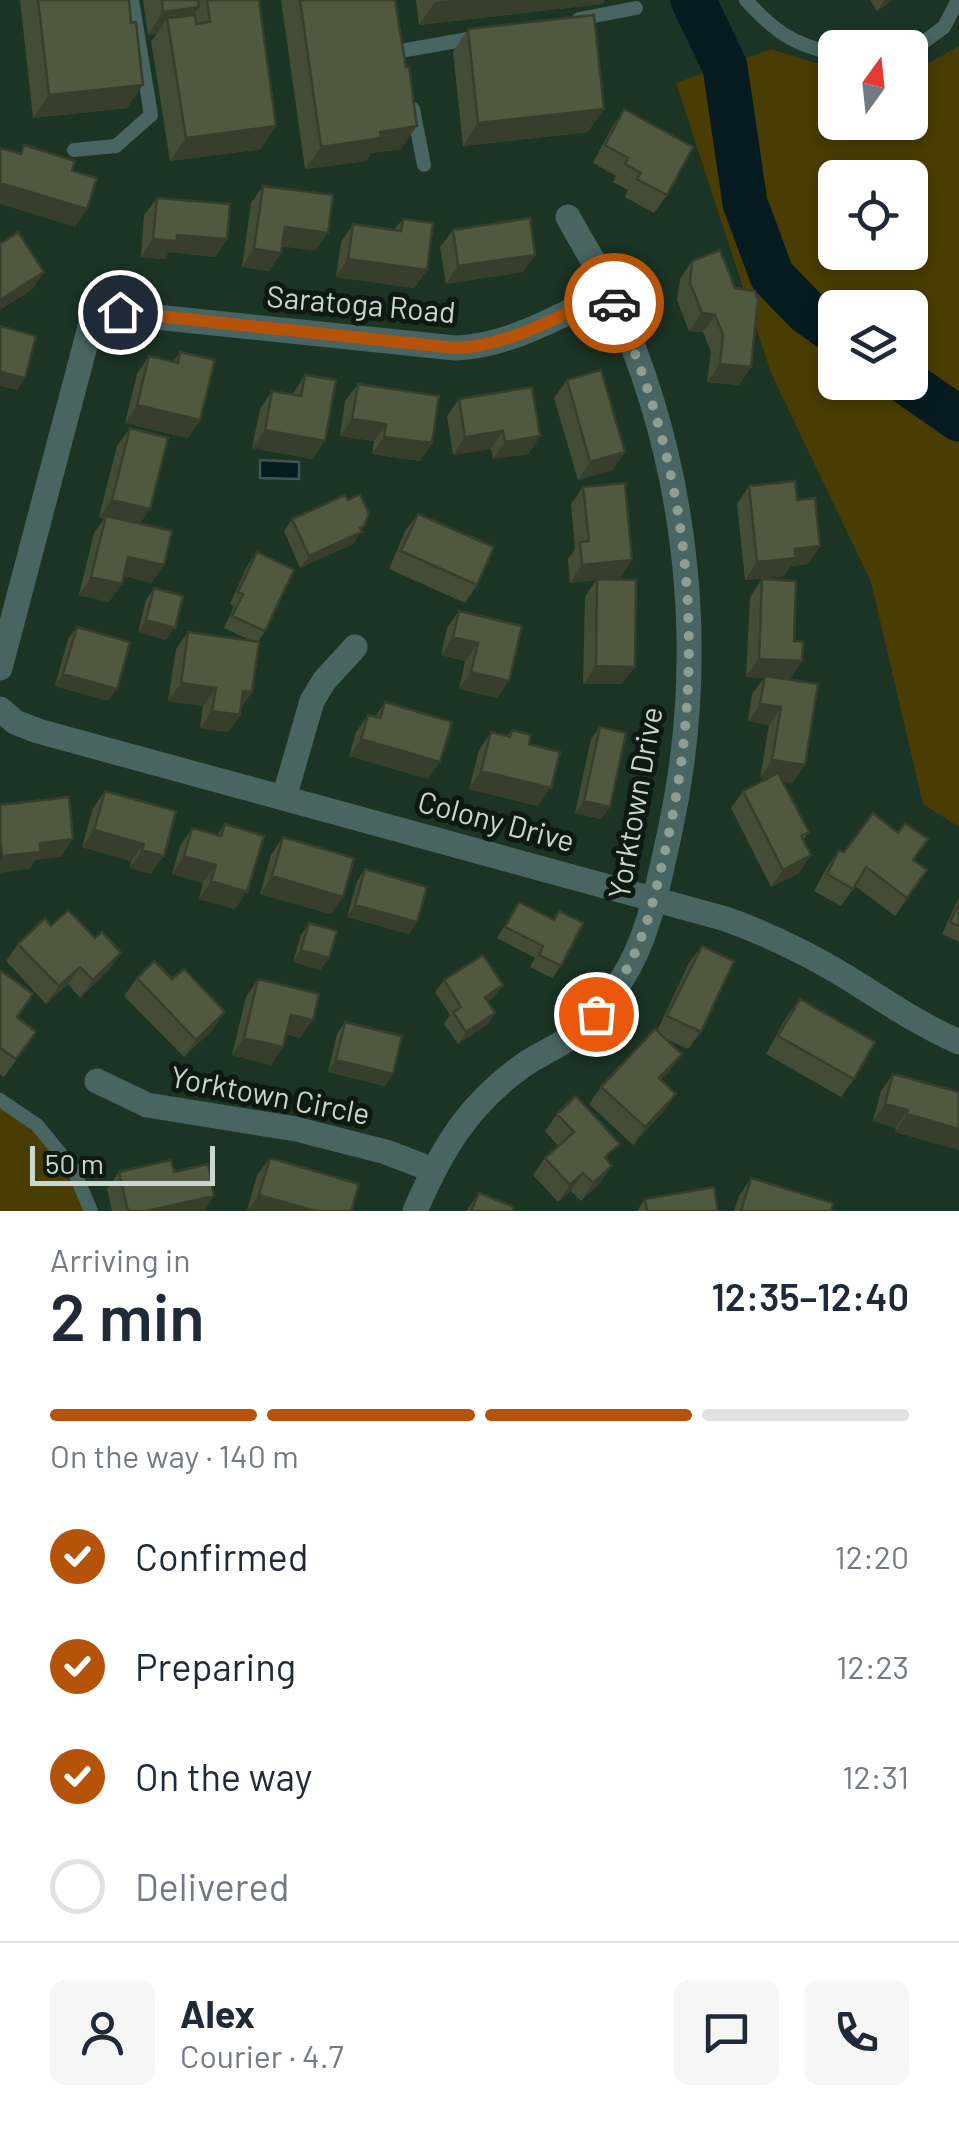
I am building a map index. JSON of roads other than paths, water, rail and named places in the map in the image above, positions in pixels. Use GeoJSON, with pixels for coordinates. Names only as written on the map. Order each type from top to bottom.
{"type":"FeatureCollection","features":[{"type":"Feature","properties":{"kind":"street","name":"Yorktown Drive"},"geometry":{"type":"LineString","coordinates":[[415,1211],[451,1138],[488,1094],[524,1064],[570,1038],[623,978],[640,945],[672,823],[687,725],[690,624],[680,520],[658,417],[625,327],[568,217]]}},
{"type":"Feature","properties":{"kind":"street","name":"Saratoga Road"},"geometry":{"type":"LineString","coordinates":[[0,668],[95,308],[455,348],[485,346],[514,337],[610,292]]}},
{"type":"Feature","properties":{"kind":"street"},"geometry":{"type":"LineString","coordinates":[[284,798],[312,701],[324,681],[355,647]]}},
{"type":"Feature","properties":{"kind":"street","name":"Colony Drive"},"geometry":{"type":"LineString","coordinates":[[0,709],[26,728],[726,919],[785,943],[910,1018],[959,1042]]}},
{"type":"Feature","properties":{"kind":"street","name":"Yorktown Circle"},"geometry":{"type":"LineString","coordinates":[[97,1081],[147,1105],[296,1129],[386,1152],[433,1170]]}},
{"type":"Feature","properties":{"kind":"lane"},"geometry":{"type":"LineString","coordinates":[[74,150],[116,146],[150,115],[132,0]]}},
{"type":"Feature","properties":{"kind":"lane"},"geometry":{"type":"LineString","coordinates":[[746,0],[771,28],[795,42],[818,49]]}},
{"type":"Feature","properties":{"kind":"lane"},"geometry":{"type":"LineString","coordinates":[[928,39],[944,28],[958,0]]}},
{"type":"Feature","properties":{"kind":"lane"},"geometry":{"type":"LineString","coordinates":[[558,22],[636,8]]}},
{"type":"Feature","properties":{"kind":"lane"},"geometry":{"type":"LineString","coordinates":[[401,51],[499,33]]}},
{"type":"Feature","properties":{"kind":"lane"},"geometry":{"type":"LineString","coordinates":[[398,34],[405,70]]}},
{"type":"Feature","properties":{"kind":"lane"},"geometry":{"type":"LineString","coordinates":[[409,89],[424,165]]}},
{"type":"Feature","properties":{"kind":"lane"},"geometry":{"type":"LineString","coordinates":[[0,1100],[36,1125],[73,1169],[91,1211]]}},
{"type":"Feature","properties":{"kind":"water"},"geometry":{"type":"Polygon","coordinates":[[[260,460],[299,462],[299,479],[260,478],[260,460]]]}},
{"type":"Feature","properties":{"kind":"waterway"},"geometry":{"type":"LineString","coordinates":[[693,0],[725,67],[745,203],[772,276],[818,320]]}},
{"type":"Feature","properties":{"kind":"waterway"},"geometry":{"type":"LineString","coordinates":[[928,397],[959,419]]}}]}
